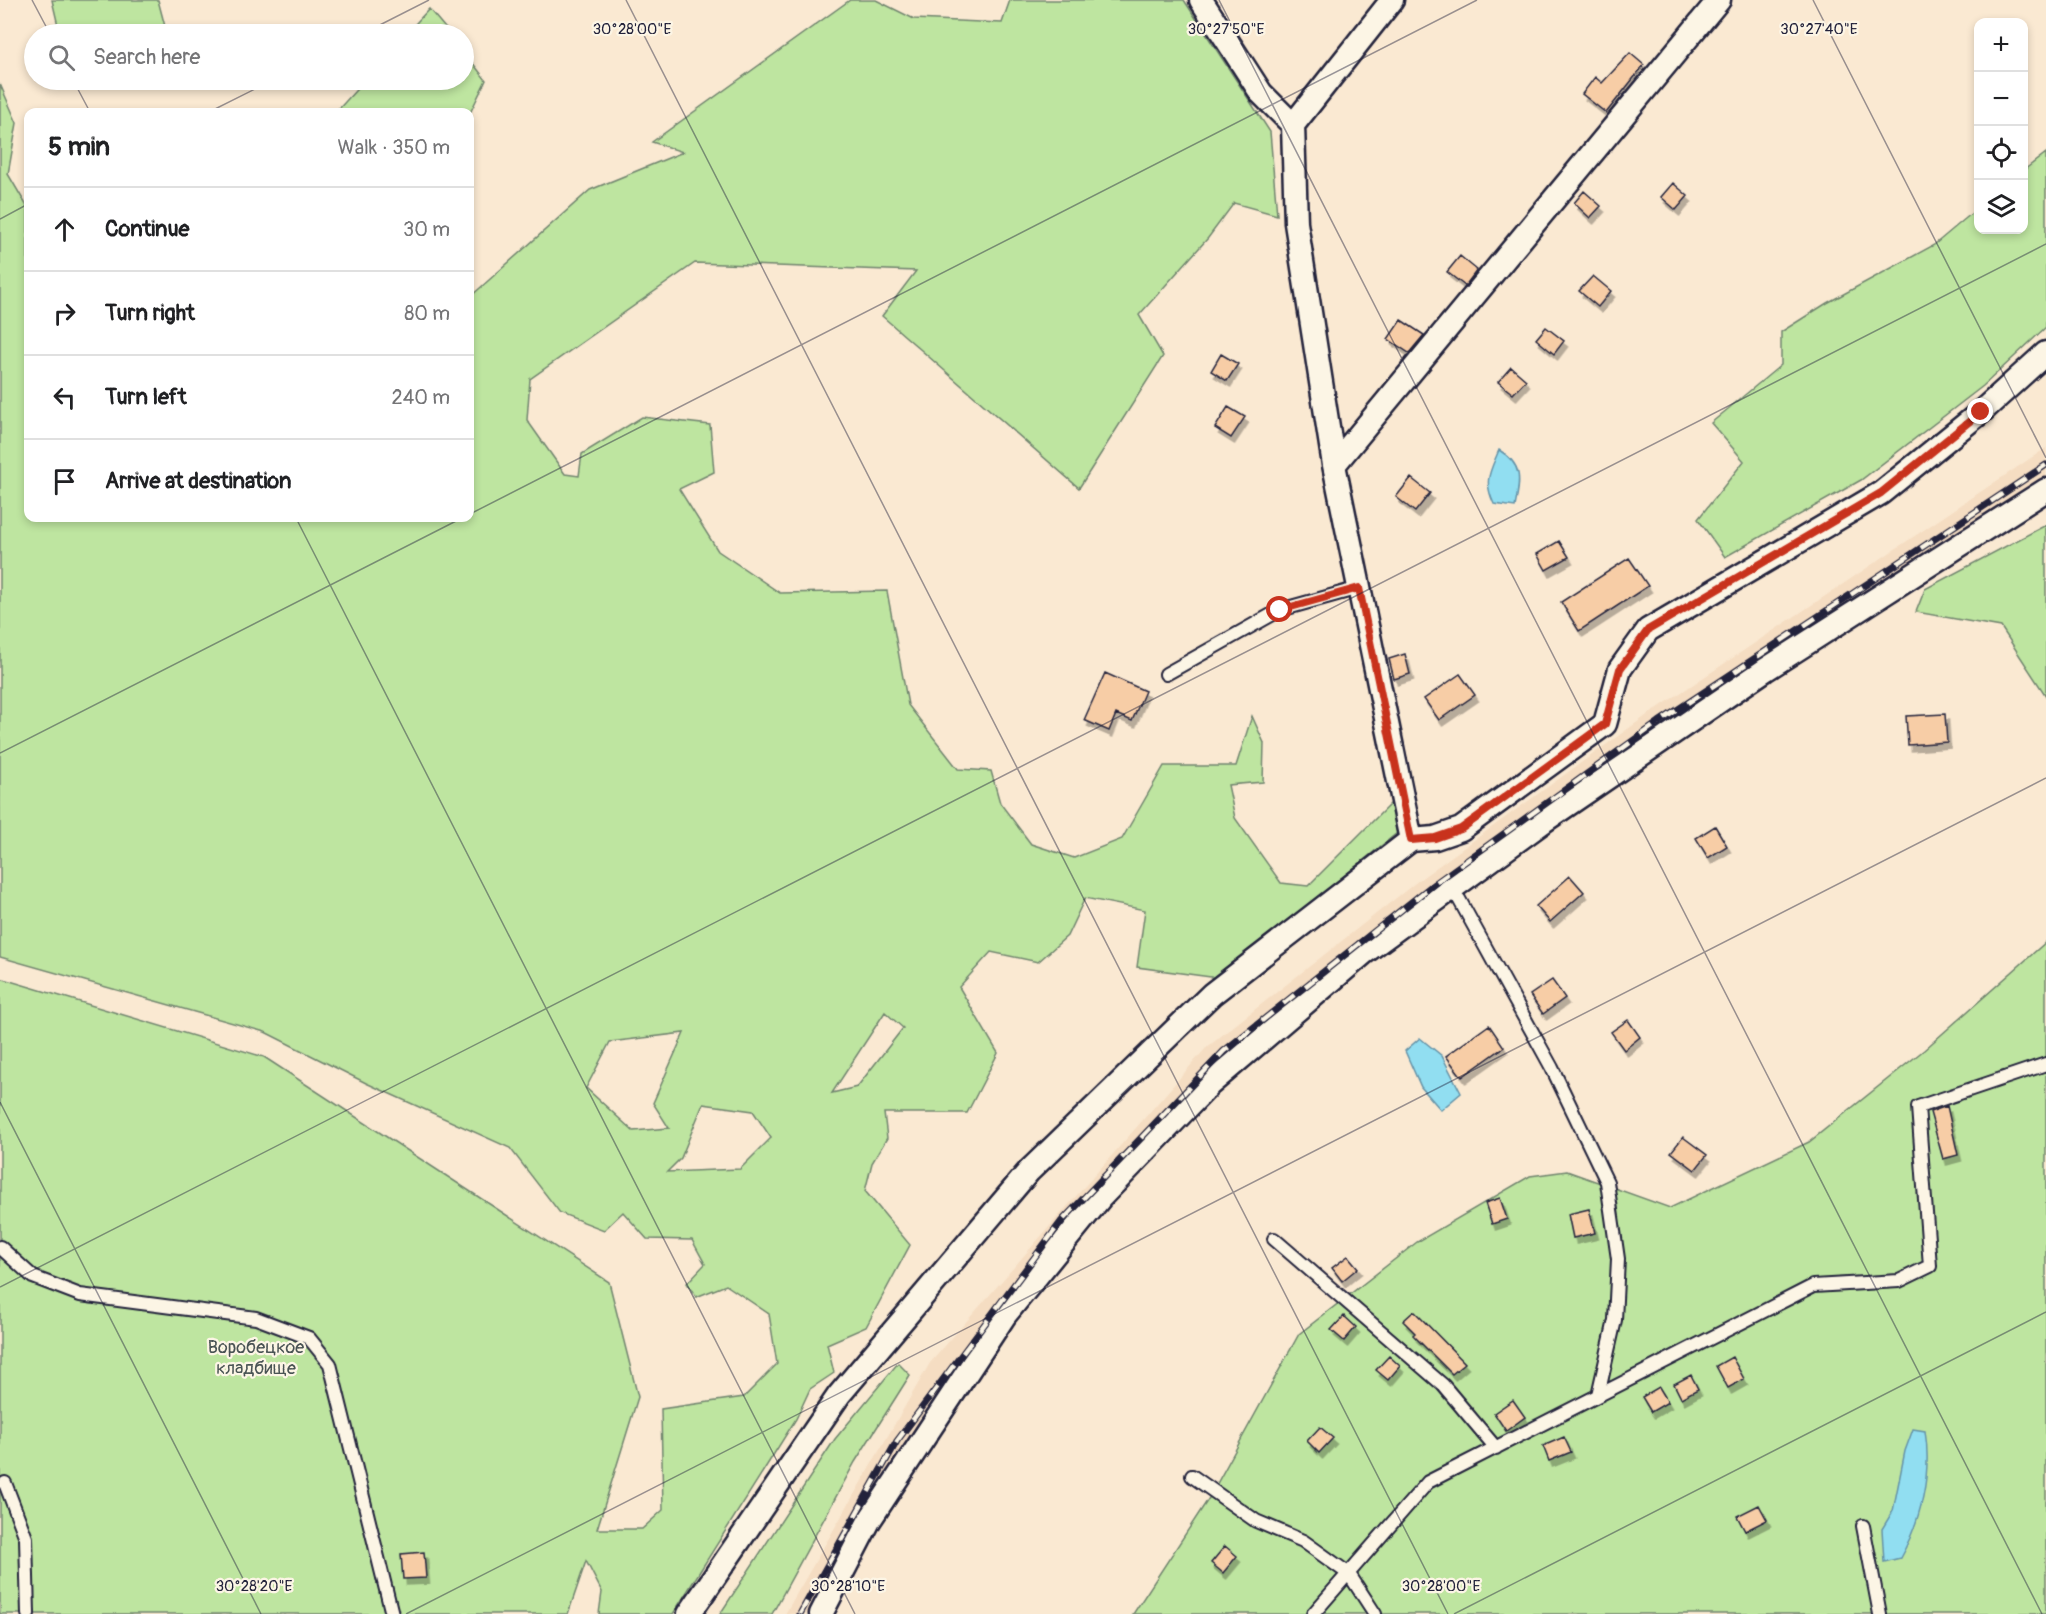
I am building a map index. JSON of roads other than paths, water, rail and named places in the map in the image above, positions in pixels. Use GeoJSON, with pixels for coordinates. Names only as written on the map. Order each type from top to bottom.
{"type":"FeatureCollection","features":[{"type":"Feature","properties":{"kind":"street"},"geometry":{"type":"LineString","coordinates":[[1201,0],[1261,93],[1293,125]]}},
{"type":"Feature","properties":{"kind":"street"},"geometry":{"type":"LineString","coordinates":[[1392,0],[1293,125],[1296,223],[1334,465],[1411,840]]}},
{"type":"Feature","properties":{"kind":"street"},"geometry":{"type":"LineString","coordinates":[[1334,465],[1719,0]]}},
{"type":"Feature","properties":{"kind":"street"},"geometry":{"type":"LineString","coordinates":[[689,1614],[838,1395],[1029,1171],[1212,994],[1411,840],[1435,838],[1461,829],[1605,724],[1620,669],[1648,630],[1881,493],[1981,412],[2046,353]]}},
{"type":"Feature","properties":{"kind":"street"},"geometry":{"type":"LineString","coordinates":[[821,1614],[869,1521],[1005,1315],[1101,1197],[1209,1085],[1365,952],[1544,821],[1765,670],[2046,490]]}},
{"type":"Feature","properties":{"kind":"lane"},"geometry":{"type":"LineString","coordinates":[[1166,674],[1280,610],[1359,588]]}},
{"type":"Feature","properties":{"kind":"lane"},"geometry":{"type":"LineString","coordinates":[[1459,899],[1552,1068],[1607,1182],[1618,1259],[1615,1320],[1598,1395]]}},
{"type":"Feature","properties":{"kind":"lane"},"geometry":{"type":"LineString","coordinates":[[1313,1614],[1428,1482],[1813,1286],[1899,1281],[1930,1266],[1918,1107],[2046,1064]]}},
{"type":"Feature","properties":{"kind":"lane"},"geometry":{"type":"LineString","coordinates":[[1274,1239],[1443,1385],[1496,1448]]}},
{"type":"Feature","properties":{"kind":"lane"},"geometry":{"type":"LineString","coordinates":[[0,1247],[33,1277],[80,1295],[256,1318],[309,1338],[330,1364],[392,1614]]}},
{"type":"Feature","properties":{"kind":"lane"},"geometry":{"type":"LineString","coordinates":[[1192,1476],[1256,1521],[1303,1541],[1349,1574],[1375,1614]]}},
{"type":"Feature","properties":{"kind":"lane"},"geometry":{"type":"LineString","coordinates":[[6,1483],[26,1538],[28,1614]]}},
{"type":"Feature","properties":{"kind":"lane"},"geometry":{"type":"LineString","coordinates":[[1863,1526],[1880,1614]]}},
{"type":"Feature","properties":{"kind":"water"},"geometry":{"type":"Polygon","coordinates":[[[1499,450],[1513,462],[1518,474],[1515,507],[1494,504],[1489,489],[1489,477],[1499,450]]]}},
{"type":"Feature","properties":{"kind":"water"},"geometry":{"type":"Polygon","coordinates":[[[1420,1038],[1442,1056],[1461,1093],[1441,1110],[1421,1087],[1405,1051],[1420,1038]]]}},
{"type":"Feature","properties":{"kind":"water"},"geometry":{"type":"Polygon","coordinates":[[[1913,1429],[1925,1431],[1927,1463],[1923,1496],[1914,1528],[1900,1558],[1884,1562],[1882,1529],[1893,1511],[1905,1451],[1913,1429]]]}},
{"type":"Feature","properties":{"kind":"railway"},"geometry":{"type":"LineString","coordinates":[[800,1614],[897,1441],[1061,1222],[1224,1051],[1434,884],[1659,722],[2046,465]]}},
{"type":"Feature","properties":{"kind":"park label","name":"Воробецкое кладбище"},"geometry":{"type":"Point","coordinates":[256,1357]}}]}
